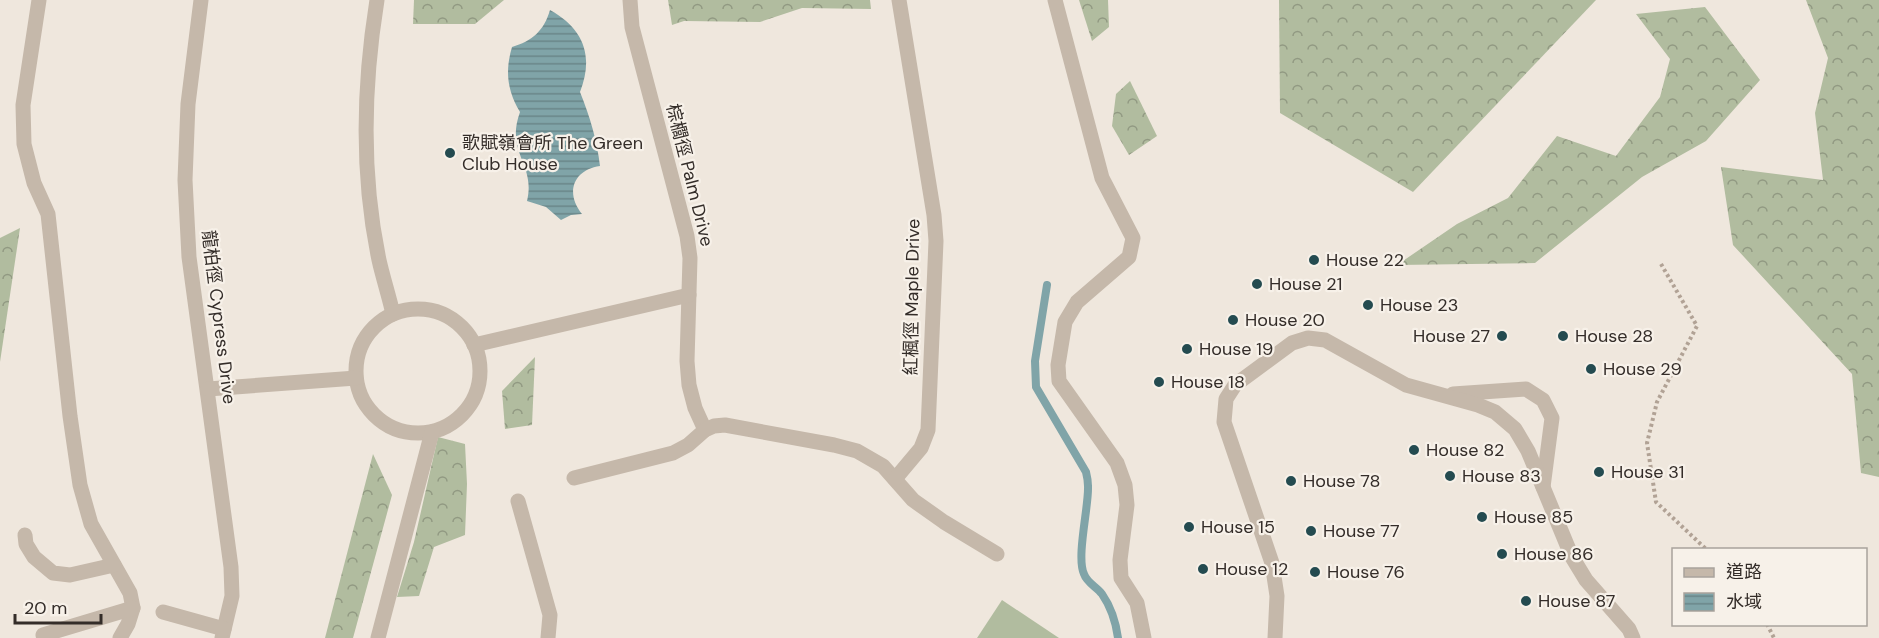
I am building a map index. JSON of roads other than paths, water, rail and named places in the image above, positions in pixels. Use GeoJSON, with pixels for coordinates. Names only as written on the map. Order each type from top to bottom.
{"type":"FeatureCollection","features":[{"type":"Feature","properties":{"kind":"street"},"geometry":{"type":"LineString","coordinates":[[39,0],[23,105],[24,144],[34,183],[48,214],[70,416],[80,485],[91,524],[130,594],[132,608],[128,624],[120,638]]}},
{"type":"Feature","properties":{"kind":"street","name":"龍柏徑 Cypress Drive"},"geometry":{"type":"LineString","coordinates":[[201,0],[188,104],[185,180],[189,257],[231,567],[232,596],[223,634]]}},
{"type":"Feature","properties":{"kind":"street"},"geometry":{"type":"LineString","coordinates":[[377,0],[370,41],[366,96],[366,151],[370,206],[393,314]]}},
{"type":"Feature","properties":{"kind":"street","name":"棕櫚徑 Palm Drive"},"geometry":{"type":"LineString","coordinates":[[630,0],[632,27],[687,236],[690,258],[687,361],[689,385],[695,408],[705,430]]}},
{"type":"Feature","properties":{"kind":"street","name":"紅楓徑 Maple Drive"},"geometry":{"type":"LineString","coordinates":[[895,479],[921,448],[928,430],[936,241],[934,215],[899,0]]}},
{"type":"Feature","properties":{"kind":"street"},"geometry":{"type":"LineString","coordinates":[[1055,0],[1102,178],[1133,238],[1129,257],[1077,302],[1065,322],[1058,365],[1059,381],[1117,463],[1125,485],[1127,505],[1120,560],[1121,578],[1137,603],[1144,638]]}},
{"type":"Feature","properties":{"kind":"street"},"geometry":{"type":"LineString","coordinates":[[474,345],[689,295]]}},
{"type":"Feature","properties":{"kind":"street"},"geometry":{"type":"LineString","coordinates":[[420,308],[441,312],[458,323],[474,345],[480,375],[476,395],[466,411],[450,424],[432,432],[413,433],[392,428],[374,416],[362,399],[356,378],[357,356],[365,337],[380,321],[399,311],[420,308]]}},
{"type":"Feature","properties":{"kind":"street"},"geometry":{"type":"LineString","coordinates":[[1275,638],[1277,596],[1272,563],[1224,422],[1226,399],[1235,386],[1282,350],[1292,343],[1308,338],[1325,340],[1406,386],[1444,395],[1495,412],[1515,429],[1528,452],[1572,557],[1586,580],[1629,629],[1634,638]]}},
{"type":"Feature","properties":{"kind":"street"},"geometry":{"type":"LineString","coordinates":[[208,389],[356,378]]}},
{"type":"Feature","properties":{"kind":"street"},"geometry":{"type":"LineString","coordinates":[[1444,395],[1526,389],[1544,400],[1552,418],[1543,487]]}},
{"type":"Feature","properties":{"kind":"street"},"geometry":{"type":"LineString","coordinates":[[573,478],[673,453],[688,445],[705,430],[725,425],[834,445],[857,452],[884,466],[913,500],[996,554]]}},
{"type":"Feature","properties":{"kind":"street"},"geometry":{"type":"LineString","coordinates":[[378,638],[432,432]]}},
{"type":"Feature","properties":{"kind":"street"},"geometry":{"type":"LineString","coordinates":[[518,501],[550,615],[548,638]]}},
{"type":"Feature","properties":{"kind":"street"},"geometry":{"type":"LineString","coordinates":[[25,536],[26,544],[34,556],[52,573],[70,574],[114,565]]}},
{"type":"Feature","properties":{"kind":"street"},"geometry":{"type":"LineString","coordinates":[[43,635],[132,608]]}},
{"type":"Feature","properties":{"kind":"street"},"geometry":{"type":"LineString","coordinates":[[163,612],[223,634]]}},
{"type":"Feature","properties":{"kind":"water"},"geometry":{"type":"Polygon","coordinates":[[[550,10],[571,26],[583,45],[586,67],[580,92],[593,129],[600,166],[583,172],[574,184],[574,198],[582,214],[571,215],[561,220],[546,207],[527,201],[528,177],[516,138],[516,126],[520,112],[512,96],[508,72],[512,47],[526,42],[536,34],[544,24],[550,10]]]}},
{"type":"Feature","properties":{"kind":"waterway"},"geometry":{"type":"LineString","coordinates":[[1047,285],[1035,361],[1036,387],[1086,472],[1088,495],[1082,544],[1082,566],[1085,577],[1102,594],[1108,604],[1118,638]]}},
{"type":"Feature","properties":{"kind":"place","name":"歌賦嶺會所 The Green Club House"},"geometry":{"type":"Point","coordinates":[450,153]}},
{"type":"Feature","properties":{"kind":"place","name":"House 22"},"geometry":{"type":"Point","coordinates":[1314,260]}},
{"type":"Feature","properties":{"kind":"place","name":"House 21"},"geometry":{"type":"Point","coordinates":[1257,284]}},
{"type":"Feature","properties":{"kind":"place","name":"House 23"},"geometry":{"type":"Point","coordinates":[1368,305]}},
{"type":"Feature","properties":{"kind":"place","name":"House 20"},"geometry":{"type":"Point","coordinates":[1233,320]}},
{"type":"Feature","properties":{"kind":"place","name":"House 27"},"geometry":{"type":"Point","coordinates":[1502,336]}},
{"type":"Feature","properties":{"kind":"place","name":"House 28"},"geometry":{"type":"Point","coordinates":[1563,336]}},
{"type":"Feature","properties":{"kind":"place","name":"House 19"},"geometry":{"type":"Point","coordinates":[1187,349]}},
{"type":"Feature","properties":{"kind":"place","name":"House 29"},"geometry":{"type":"Point","coordinates":[1591,369]}},
{"type":"Feature","properties":{"kind":"place","name":"House 18"},"geometry":{"type":"Point","coordinates":[1159,382]}},
{"type":"Feature","properties":{"kind":"place","name":"House 82"},"geometry":{"type":"Point","coordinates":[1414,450]}},
{"type":"Feature","properties":{"kind":"place","name":"House 31"},"geometry":{"type":"Point","coordinates":[1599,472]}},
{"type":"Feature","properties":{"kind":"place","name":"House 83"},"geometry":{"type":"Point","coordinates":[1450,476]}},
{"type":"Feature","properties":{"kind":"place","name":"House 78"},"geometry":{"type":"Point","coordinates":[1291,481]}},
{"type":"Feature","properties":{"kind":"place","name":"House 85"},"geometry":{"type":"Point","coordinates":[1482,517]}},
{"type":"Feature","properties":{"kind":"place","name":"House 15"},"geometry":{"type":"Point","coordinates":[1189,527]}},
{"type":"Feature","properties":{"kind":"place","name":"House 77"},"geometry":{"type":"Point","coordinates":[1311,531]}},
{"type":"Feature","properties":{"kind":"place","name":"House 86"},"geometry":{"type":"Point","coordinates":[1502,554]}},
{"type":"Feature","properties":{"kind":"place","name":"House 12"},"geometry":{"type":"Point","coordinates":[1203,569]}},
{"type":"Feature","properties":{"kind":"place","name":"House 76"},"geometry":{"type":"Point","coordinates":[1315,572]}},
{"type":"Feature","properties":{"kind":"place","name":"House 87"},"geometry":{"type":"Point","coordinates":[1526,601]}}]}
